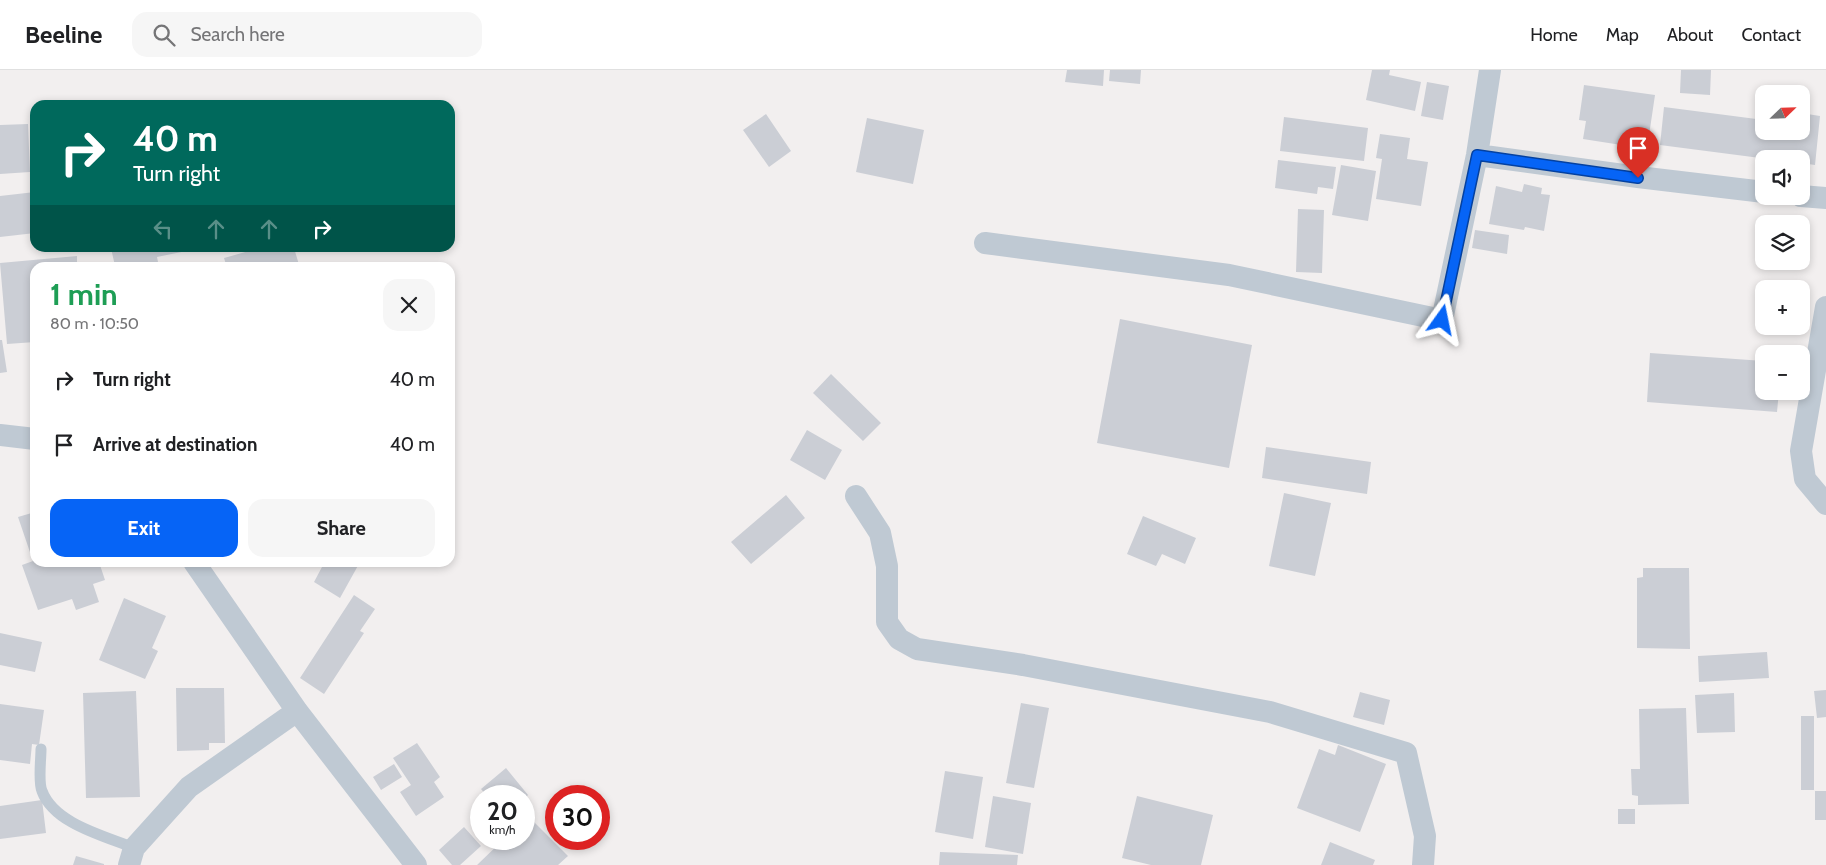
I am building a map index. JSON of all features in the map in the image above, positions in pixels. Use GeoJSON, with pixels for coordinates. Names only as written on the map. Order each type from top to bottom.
{"type":"FeatureCollection","features":[{"type":"Feature","properties":{"kind":"street"},"geometry":{"type":"LineString","coordinates":[[985,243],[1229,275],[1442,320],[1477,155],[1490,70]]}},
{"type":"Feature","properties":{"kind":"street"},"geometry":{"type":"LineString","coordinates":[[1477,155],[1638,178],[1755,191]]}},
{"type":"Feature","properties":{"kind":"street"},"geometry":{"type":"LineString","coordinates":[[1810,197],[1826,198]]}},
{"type":"Feature","properties":{"kind":"street"},"geometry":{"type":"LineString","coordinates":[[1826,307],[1801,451],[1805,479],[1826,504]]}},
{"type":"Feature","properties":{"kind":"street"},"geometry":{"type":"LineString","coordinates":[[0,435],[30,438]]}},
{"type":"Feature","properties":{"kind":"street"},"geometry":{"type":"LineString","coordinates":[[856,496],[880,533],[887,566],[887,622],[899,639],[917,649],[1023,665],[1270,712],[1406,754],[1425,836],[1423,865]]}},
{"type":"Feature","properties":{"kind":"street"},"geometry":{"type":"LineString","coordinates":[[197,567],[297,711],[416,865]]}},
{"type":"Feature","properties":{"kind":"street"},"geometry":{"type":"LineString","coordinates":[[132,856],[189,787],[297,711]]}},
{"type":"Feature","properties":{"kind":"lane"},"geometry":{"type":"LineString","coordinates":[[41,749],[41,790],[49,804],[64,819],[132,856]]}},
{"type":"Feature","properties":{"kind":"building"},"geometry":{"type":"Polygon","coordinates":[[[1067,70],[1104,70],[1103,86],[1065,82],[1067,70]]]}},
{"type":"Feature","properties":{"kind":"building"},"geometry":{"type":"Polygon","coordinates":[[[1110,70],[1141,70],[1140,84],[1109,81],[1110,70]]]}},
{"type":"Feature","properties":{"kind":"building"},"geometry":{"type":"Polygon","coordinates":[[[1372,70],[1390,70],[1389,75],[1421,82],[1415,111],[1366,100],[1372,70]]]}},
{"type":"Feature","properties":{"kind":"building"},"geometry":{"type":"Polygon","coordinates":[[[1681,70],[1711,70],[1710,95],[1680,93],[1681,70]]]}},
{"type":"Feature","properties":{"kind":"building"},"geometry":{"type":"Polygon","coordinates":[[[1427,82],[1449,86],[1443,120],[1421,116],[1427,82]]]}},
{"type":"Feature","properties":{"kind":"building"},"geometry":{"type":"Polygon","coordinates":[[[1584,85],[1655,95],[1647,149],[1583,139],[1586,121],[1579,120],[1584,85]]]}},
{"type":"Feature","properties":{"kind":"building"},"geometry":{"type":"Polygon","coordinates":[[[1664,107],[1755,119],[1755,140],[1810,140],[1810,114],[1820,116],[1815,165],[1810,164],[1810,150],[1755,150],[1755,157],[1660,145],[1664,107]]]}},
{"type":"Feature","properties":{"kind":"building"},"geometry":{"type":"Polygon","coordinates":[[[766,114],[791,151],[769,167],[743,130],[766,114]]]}},
{"type":"Feature","properties":{"kind":"building"},"geometry":{"type":"Polygon","coordinates":[[[1284,117],[1368,128],[1364,161],[1280,151],[1284,117]]]}},
{"type":"Feature","properties":{"kind":"building"},"geometry":{"type":"Polygon","coordinates":[[[867,118],[924,130],[913,184],[856,172],[867,118]]]}},
{"type":"Feature","properties":{"kind":"building"},"geometry":{"type":"Polygon","coordinates":[[[28,124],[30,172],[0,174],[0,125],[28,124]]]}},
{"type":"Feature","properties":{"kind":"building"},"geometry":{"type":"Polygon","coordinates":[[[1380,134],[1410,138],[1407,159],[1428,162],[1421,206],[1376,199],[1382,159],[1376,158],[1380,134]]]}},
{"type":"Feature","properties":{"kind":"building"},"geometry":{"type":"Polygon","coordinates":[[[1278,160],[1336,167],[1333,189],[1318,187],[1317,194],[1275,188],[1278,160]]]}},
{"type":"Feature","properties":{"kind":"building"},"geometry":{"type":"Polygon","coordinates":[[[1341,165],[1376,171],[1368,221],[1332,215],[1341,165]]]}},
{"type":"Feature","properties":{"kind":"building"},"geometry":{"type":"Polygon","coordinates":[[[1524,184],[1542,188],[1541,194],[1550,195],[1544,231],[1525,227],[1524,230],[1489,224],[1496,186],[1522,192],[1524,184]]]}},
{"type":"Feature","properties":{"kind":"building"},"geometry":{"type":"Polygon","coordinates":[[[30,193],[30,234],[0,237],[0,196],[30,193]]]}},
{"type":"Feature","properties":{"kind":"building"},"geometry":{"type":"Polygon","coordinates":[[[1298,209],[1324,210],[1322,273],[1296,272],[1298,209]]]}},
{"type":"Feature","properties":{"kind":"building"},"geometry":{"type":"Polygon","coordinates":[[[1475,230],[1509,235],[1507,254],[1472,248],[1475,230]]]}},
{"type":"Feature","properties":{"kind":"building"},"geometry":{"type":"Polygon","coordinates":[[[112,252],[181,252],[157,257],[158,262],[114,262],[112,252]]]}},
{"type":"Feature","properties":{"kind":"building"},"geometry":{"type":"Polygon","coordinates":[[[246,252],[295,252],[298,262],[225,262],[224,258],[246,252]]]}},
{"type":"Feature","properties":{"kind":"building"},"geometry":{"type":"Polygon","coordinates":[[[77,256],[77,262],[30,262],[30,342],[7,344],[0,263],[77,256]]]}},
{"type":"Feature","properties":{"kind":"building"},"geometry":{"type":"Polygon","coordinates":[[[1120,319],[1252,345],[1229,468],[1097,443],[1120,319]]]}},
{"type":"Feature","properties":{"kind":"building"},"geometry":{"type":"Polygon","coordinates":[[[0,340],[2,340],[7,372],[0,373],[0,340]]]}},
{"type":"Feature","properties":{"kind":"building"},"geometry":{"type":"Polygon","coordinates":[[[1650,353],[1755,360],[1755,400],[1778,400],[1777,412],[1647,402],[1650,353]]]}},
{"type":"Feature","properties":{"kind":"building"},"geometry":{"type":"Polygon","coordinates":[[[831,374],[881,423],[863,441],[813,393],[831,374]]]}},
{"type":"Feature","properties":{"kind":"building"},"geometry":{"type":"Polygon","coordinates":[[[807,430],[842,450],[825,480],[790,460],[807,430]]]}},
{"type":"Feature","properties":{"kind":"building"},"geometry":{"type":"Polygon","coordinates":[[[1266,447],[1371,462],[1367,494],[1262,478],[1266,447]]]}},
{"type":"Feature","properties":{"kind":"building"},"geometry":{"type":"Polygon","coordinates":[[[1284,493],[1331,503],[1315,576],[1269,566],[1284,493]]]}},
{"type":"Feature","properties":{"kind":"building"},"geometry":{"type":"Polygon","coordinates":[[[786,495],[805,518],[751,564],[731,542],[786,495]]]}},
{"type":"Feature","properties":{"kind":"building"},"geometry":{"type":"Polygon","coordinates":[[[30,513],[30,552],[18,517],[30,513]]]}},
{"type":"Feature","properties":{"kind":"building"},"geometry":{"type":"Polygon","coordinates":[[[1143,516],[1196,538],[1185,564],[1162,554],[1156,566],[1127,554],[1143,516]]]}},
{"type":"Feature","properties":{"kind":"building"},"geometry":{"type":"Polygon","coordinates":[[[30,562],[30,567],[101,567],[105,580],[93,584],[99,602],[76,610],[72,599],[38,610],[22,565],[30,562]]]}},
{"type":"Feature","properties":{"kind":"building"},"geometry":{"type":"Polygon","coordinates":[[[322,567],[357,567],[340,598],[314,582],[322,567]]]}},
{"type":"Feature","properties":{"kind":"building"},"geometry":{"type":"Polygon","coordinates":[[[1643,568],[1689,568],[1690,649],[1637,648],[1637,578],[1643,577],[1643,568]]]}},
{"type":"Feature","properties":{"kind":"building"},"geometry":{"type":"Polygon","coordinates":[[[354,595],[375,609],[360,631],[364,633],[324,694],[300,678],[354,595]]]}},
{"type":"Feature","properties":{"kind":"building"},"geometry":{"type":"Polygon","coordinates":[[[124,598],[166,616],[152,648],[158,651],[145,679],[99,660],[124,598]]]}},
{"type":"Feature","properties":{"kind":"building"},"geometry":{"type":"Polygon","coordinates":[[[0,633],[42,642],[35,672],[0,665],[0,633]]]}},
{"type":"Feature","properties":{"kind":"building"},"geometry":{"type":"Polygon","coordinates":[[[1767,652],[1769,678],[1699,682],[1698,656],[1767,652]]]}},
{"type":"Feature","properties":{"kind":"building"},"geometry":{"type":"Polygon","coordinates":[[[176,688],[224,688],[225,743],[209,743],[209,750],[177,751],[176,688]]]}},
{"type":"Feature","properties":{"kind":"building"},"geometry":{"type":"Polygon","coordinates":[[[1826,690],[1826,717],[1817,718],[1814,691],[1826,690]]]}},
{"type":"Feature","properties":{"kind":"building"},"geometry":{"type":"Polygon","coordinates":[[[136,691],[140,797],[86,798],[83,693],[136,691]]]}},
{"type":"Feature","properties":{"kind":"building"},"geometry":{"type":"Polygon","coordinates":[[[1360,692],[1390,700],[1384,725],[1353,717],[1360,692]]]}},
{"type":"Feature","properties":{"kind":"building"},"geometry":{"type":"Polygon","coordinates":[[[1734,693],[1735,732],[1697,733],[1695,695],[1734,693]]]}},
{"type":"Feature","properties":{"kind":"building"},"geometry":{"type":"Polygon","coordinates":[[[1021,703],[1049,708],[1034,788],[1006,783],[1021,703]]]}},
{"type":"Feature","properties":{"kind":"building"},"geometry":{"type":"Polygon","coordinates":[[[0,704],[44,710],[39,745],[32,744],[30,764],[0,760],[0,704]]]}},
{"type":"Feature","properties":{"kind":"building"},"geometry":{"type":"Polygon","coordinates":[[[1686,708],[1689,804],[1638,805],[1638,796],[1632,795],[1631,769],[1640,769],[1639,709],[1686,708]]]}},
{"type":"Feature","properties":{"kind":"building"},"geometry":{"type":"Polygon","coordinates":[[[1801,716],[1814,716],[1814,790],[1801,790],[1801,716]]]}},
{"type":"Feature","properties":{"kind":"building"},"geometry":{"type":"Polygon","coordinates":[[[417,743],[440,777],[434,782],[444,797],[416,816],[400,792],[411,785],[393,758],[417,743]]]}},
{"type":"Feature","properties":{"kind":"building"},"geometry":{"type":"Polygon","coordinates":[[[1338,745],[1386,764],[1360,832],[1297,808],[1319,749],[1335,755],[1338,745]]]}},
{"type":"Feature","properties":{"kind":"building"},"geometry":{"type":"Polygon","coordinates":[[[394,764],[402,777],[381,790],[373,777],[394,764]]]}},
{"type":"Feature","properties":{"kind":"building"},"geometry":{"type":"Polygon","coordinates":[[[506,768],[520,785],[486,785],[506,768]]]}},
{"type":"Feature","properties":{"kind":"building"},"geometry":{"type":"Polygon","coordinates":[[[945,771],[983,777],[973,839],[935,832],[945,771]]]}},
{"type":"Feature","properties":{"kind":"building"},"geometry":{"type":"Polygon","coordinates":[[[1815,791],[1826,791],[1826,820],[1815,820],[1815,791]]]}},
{"type":"Feature","properties":{"kind":"building"},"geometry":{"type":"Polygon","coordinates":[[[993,796],[1031,803],[1023,854],[985,847],[993,796]]]}},
{"type":"Feature","properties":{"kind":"building"},"geometry":{"type":"Polygon","coordinates":[[[1137,796],[1213,815],[1201,865],[1151,865],[1122,858],[1137,796]]]}},
{"type":"Feature","properties":{"kind":"building"},"geometry":{"type":"Polygon","coordinates":[[[42,800],[46,833],[0,839],[0,806],[42,800]]]}},
{"type":"Feature","properties":{"kind":"building"},"geometry":{"type":"Polygon","coordinates":[[[1618,809],[1635,809],[1635,824],[1618,824],[1618,809]]]}},
{"type":"Feature","properties":{"kind":"building"},"geometry":{"type":"Polygon","coordinates":[[[535,823],[545,833],[545,850],[562,850],[568,856],[558,865],[477,865],[493,850],[535,850],[535,823]]]}},
{"type":"Feature","properties":{"kind":"building"},"geometry":{"type":"Polygon","coordinates":[[[464,827],[470,834],[470,850],[477,850],[460,865],[452,865],[439,850],[464,827]]]}},
{"type":"Feature","properties":{"kind":"building"},"geometry":{"type":"Polygon","coordinates":[[[1330,842],[1375,860],[1373,865],[1321,865],[1330,842]]]}},
{"type":"Feature","properties":{"kind":"building"},"geometry":{"type":"Polygon","coordinates":[[[940,852],[1018,855],[1017,865],[939,865],[940,852]]]}},
{"type":"Feature","properties":{"kind":"building"},"geometry":{"type":"Polygon","coordinates":[[[76,856],[104,864],[104,865],[73,865],[76,856]]]}},
{"type":"Feature","properties":{"kind":"route"},"geometry":{"type":"LineString","coordinates":[[1442,320],[1477,155],[1638,178]]}}]}
